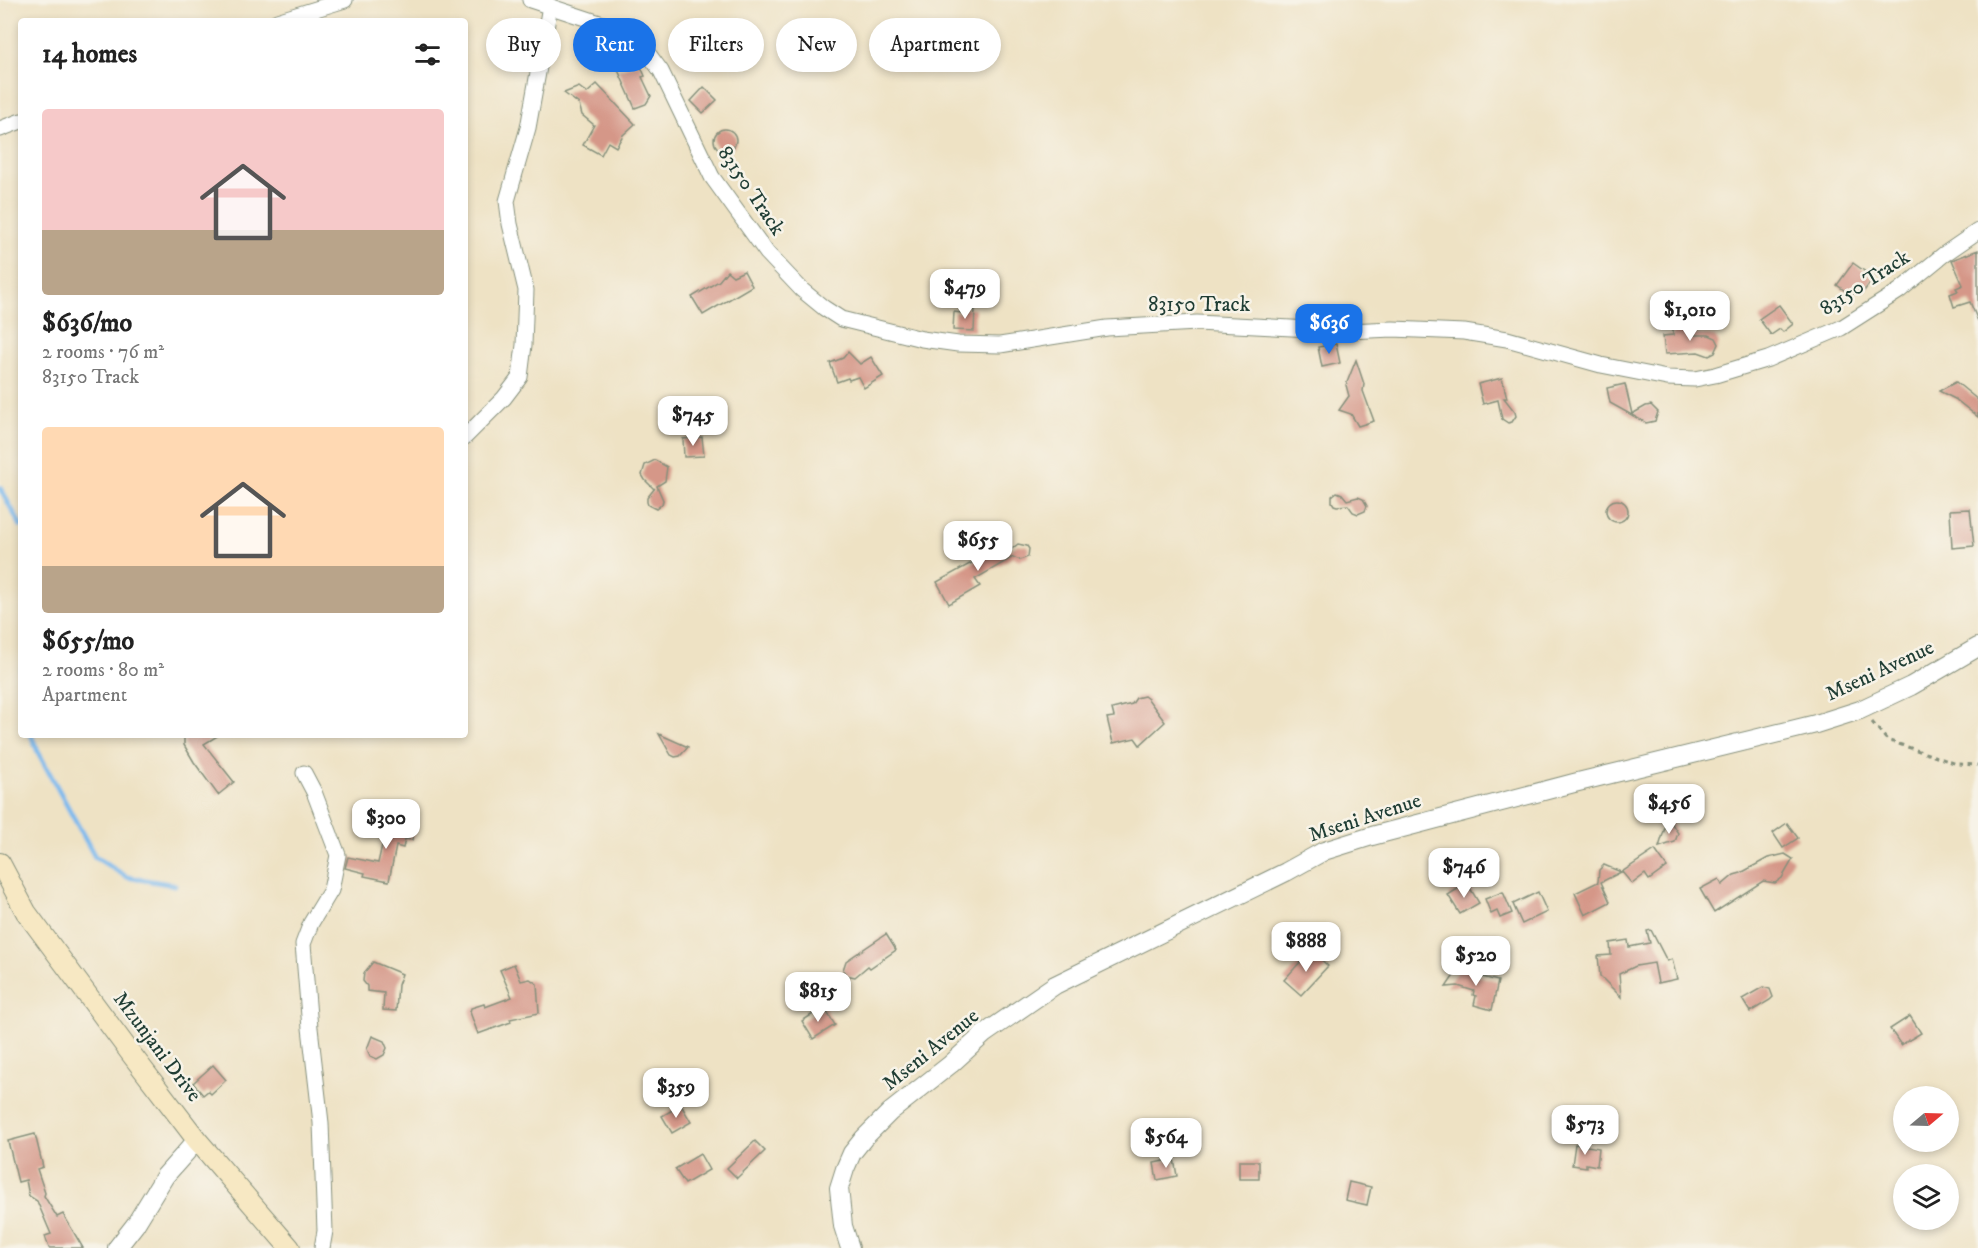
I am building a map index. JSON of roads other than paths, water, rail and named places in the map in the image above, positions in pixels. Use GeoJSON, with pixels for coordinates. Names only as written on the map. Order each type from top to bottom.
{"type":"FeatureCollection","features":[{"type":"Feature","properties":{"kind":"main road","name":"Mzunjani Drive"},"geometry":{"type":"LineString","coordinates":[[0,863],[26,912],[197,1140],[290,1248]]}},
{"type":"Feature","properties":{"kind":"street"},"geometry":{"type":"LineString","coordinates":[[287,18],[345,0]]}},
{"type":"Feature","properties":{"kind":"street","name":"83150 Track"},"geometry":{"type":"LineString","coordinates":[[530,0],[603,24],[647,52],[661,71],[712,177],[767,253],[802,290],[841,319],[922,339],[958,344],[1000,345],[1107,327],[1197,323],[1348,331],[1393,329],[1464,332],[1508,339],[1601,365],[1667,378],[1695,380],[1768,359],[1841,328],[1899,291],[1943,255],[1978,231]]}},
{"type":"Feature","properties":{"kind":"street"},"geometry":{"type":"LineString","coordinates":[[468,434],[504,398],[520,377],[526,290],[510,224],[507,201],[528,128],[550,6]]}},
{"type":"Feature","properties":{"kind":"street"},"geometry":{"type":"LineString","coordinates":[[0,129],[18,122]]}},
{"type":"Feature","properties":{"kind":"street","name":"Mseni Avenue"},"geometry":{"type":"LineString","coordinates":[[850,1248],[843,1226],[839,1188],[852,1153],[864,1138],[898,1106],[951,1064],[984,1034],[1055,985],[1286,872],[1324,851],[1372,836],[1860,710],[1911,686],[1978,647]]}},
{"type":"Feature","properties":{"kind":"street"},"geometry":{"type":"LineString","coordinates":[[304,773],[314,792],[338,855],[331,890],[310,923],[303,944],[321,1123],[325,1231],[322,1248]]}},
{"type":"Feature","properties":{"kind":"street"},"geometry":{"type":"LineString","coordinates":[[117,1248],[135,1225],[165,1176],[197,1140]]}},
{"type":"Feature","properties":{"kind":"waterway"},"geometry":{"type":"LineString","coordinates":[[0,488],[18,521]]}},
{"type":"Feature","properties":{"kind":"waterway"},"geometry":{"type":"LineString","coordinates":[[32,738],[95,857],[127,877],[175,885]]}}]}
